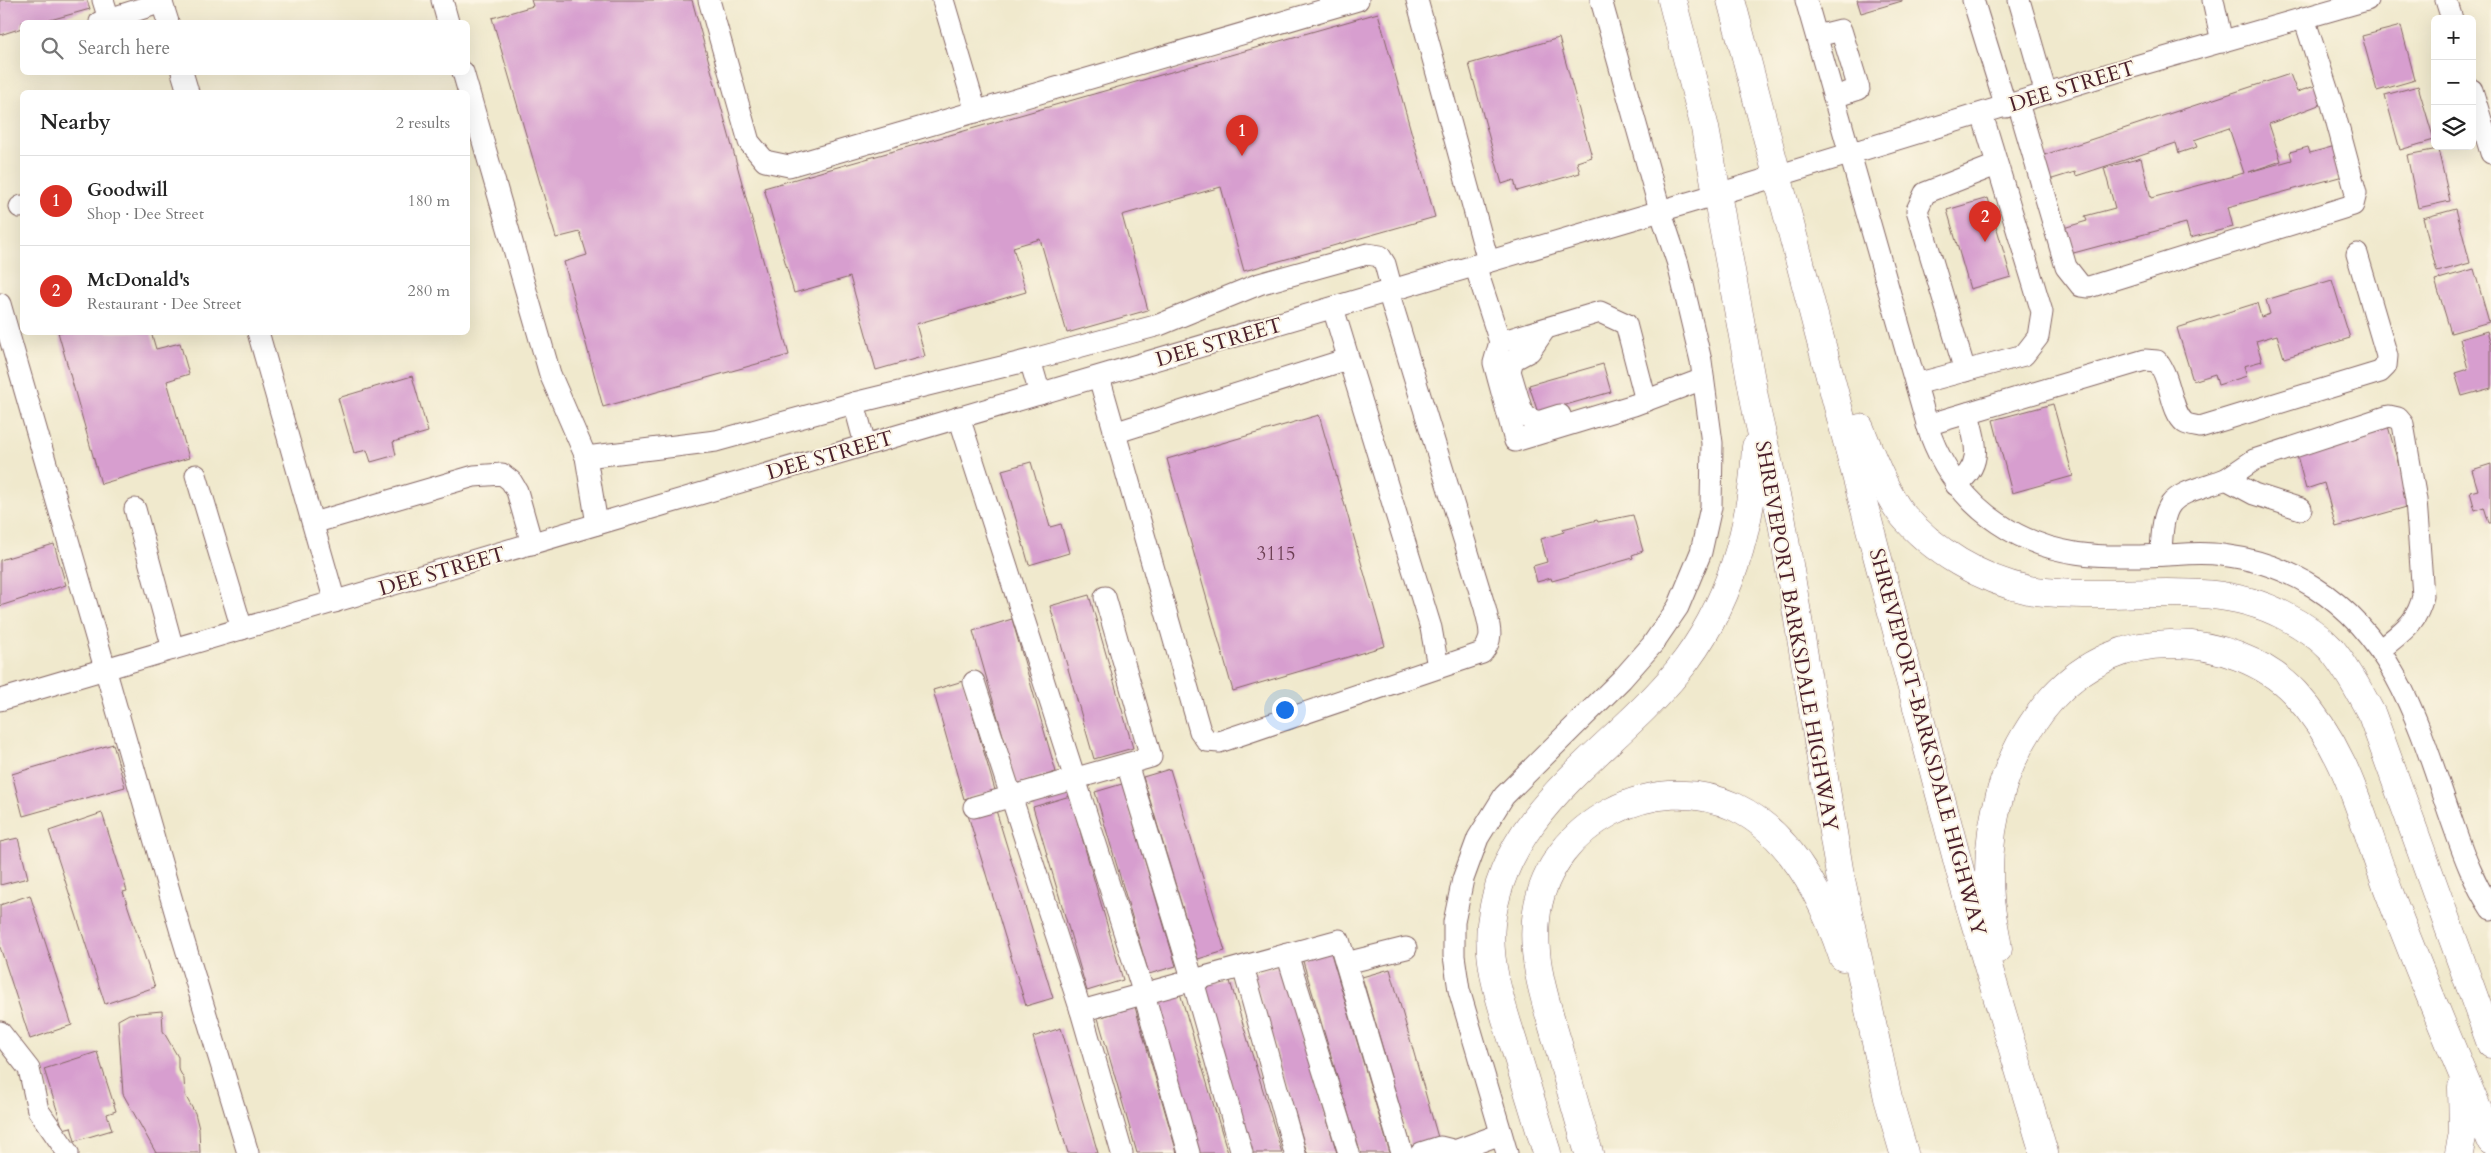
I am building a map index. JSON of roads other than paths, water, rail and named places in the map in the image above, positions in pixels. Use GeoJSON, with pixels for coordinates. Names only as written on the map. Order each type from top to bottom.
{"type":"FeatureCollection","features":[{"type":"Feature","properties":{"kind":"main road","name":"SHREVEPORT BARKSDALE HIGHWAY"},"geometry":{"type":"LineString","coordinates":[[1672,0],[1705,128],[1757,413],[1782,522],[1812,716],[1840,875],[1888,1098],[1904,1153]]}},
{"type":"Feature","properties":{"kind":"main road"},"geometry":{"type":"LineString","coordinates":[[1731,0],[1769,179],[1830,442],[1859,480]]}},
{"type":"Feature","properties":{"kind":"main road"},"geometry":{"type":"LineString","coordinates":[[1769,179],[1819,330],[1872,458],[1900,512],[1919,531],[1952,557],[1990,577],[2030,590],[2091,596],[2190,593],[2229,595],[2263,605],[2297,622],[2331,650],[2356,684],[2372,715],[2491,1044]]}},
{"type":"Feature","properties":{"kind":"main road","name":"SHREVEPORT-BARKSDALE HIGHWAY"},"geometry":{"type":"LineString","coordinates":[[1819,330],[1964,886],[2044,1153]]}},
{"type":"Feature","properties":{"kind":"main road"},"geometry":{"type":"LineString","coordinates":[[1547,1153],[1500,1000],[1492,962],[1491,925],[1498,887],[1514,848],[1541,810],[1556,792],[1642,712],[1678,671],[1715,614],[1736,564],[1750,511],[1754,480],[1757,413]]}},
{"type":"Feature","properties":{"kind":"main road"},"geometry":{"type":"LineString","coordinates":[[2018,1066],[1990,899],[1991,848],[2006,775],[2014,753],[2035,719],[2061,689],[2092,665],[2124,651],[2158,644],[2192,644],[2212,648],[2246,660],[2263,668],[2293,690],[2316,717],[2339,754],[2352,786],[2388,892],[2491,1141]]}},
{"type":"Feature","properties":{"kind":"main road"},"geometry":{"type":"LineString","coordinates":[[1589,1153],[1538,976],[1534,943],[1537,909],[1546,883],[1560,854],[1582,831],[1607,812],[1636,800],[1669,795],[1703,798],[1735,807],[1766,827],[1780,840],[1802,868],[1835,932],[1888,1098]]}},
{"type":"Feature","properties":{"kind":"main road"},"geometry":{"type":"LineString","coordinates":[[2462,963],[2491,1007]]}},
{"type":"Feature","properties":{"kind":"main road"},"geometry":{"type":"LineString","coordinates":[[2459,1153],[2464,1133],[2461,1070]]}},
{"type":"Feature","properties":{"kind":"street"},"geometry":{"type":"LineString","coordinates":[[442,0],[447,20]]}},
{"type":"Feature","properties":{"kind":"street"},"geometry":{"type":"LineString","coordinates":[[709,0],[750,142],[765,161],[789,166],[1358,0]]}},
{"type":"Feature","properties":{"kind":"street"},"geometry":{"type":"LineString","coordinates":[[943,0],[976,112]]}},
{"type":"Feature","properties":{"kind":"street"},"geometry":{"type":"LineString","coordinates":[[1417,0],[1500,342],[1494,364],[1515,441],[1640,403],[1702,379]]}},
{"type":"Feature","properties":{"kind":"street"},"geometry":{"type":"LineString","coordinates":[[1421,1153],[1440,1147],[1450,1152],[1504,1144],[1459,990],[1454,956],[1454,922],[1462,880],[1478,838],[1504,796],[1622,679],[1652,645],[1678,607],[1701,552],[1711,507],[1712,443],[1701,361],[1678,264],[1660,210],[1601,0]]}},
{"type":"Feature","properties":{"kind":"street"},"geometry":{"type":"LineString","coordinates":[[1806,0],[1927,425],[1936,452],[1956,485],[1983,514],[2014,534],[2067,553],[2114,557],[2221,554],[2262,562],[2294,576],[2331,598],[2363,626],[2380,650],[2408,700],[2470,872],[2491,909]]}},
{"type":"Feature","properties":{"kind":"street"},"geometry":{"type":"LineString","coordinates":[[1973,0],[2012,105],[2066,267],[2081,286],[2089,287],[2353,205],[2356,193],[2332,104],[2304,18]]}},
{"type":"Feature","properties":{"kind":"street"},"geometry":{"type":"LineString","coordinates":[[2019,0],[2046,94]]}},
{"type":"Feature","properties":{"kind":"street"},"geometry":{"type":"LineString","coordinates":[[2213,0],[2222,42]]}},
{"type":"Feature","properties":{"kind":"street","name":"DEE STREET"},"geometry":{"type":"LineString","coordinates":[[0,700],[865,444],[1168,357],[1769,179],[2046,94],[2367,0]]}},
{"type":"Feature","properties":{"kind":"street"},"geometry":{"type":"LineString","coordinates":[[2446,0],[2451,15]]}},
{"type":"Feature","properties":{"kind":"street"},"geometry":{"type":"LineString","coordinates":[[104,14],[161,1],[167,20]]}},
{"type":"Feature","properties":{"kind":"street"},"geometry":{"type":"LineString","coordinates":[[183,75],[187,90]]}},
{"type":"Feature","properties":{"kind":"street"},"geometry":{"type":"LineString","coordinates":[[464,75],[468,90]]}},
{"type":"Feature","properties":{"kind":"street"},"geometry":{"type":"LineString","coordinates":[[470,96],[550,374],[586,457],[597,524]]}},
{"type":"Feature","properties":{"kind":"street"},"geometry":{"type":"LineString","coordinates":[[2476,103],[2491,153]]}},
{"type":"Feature","properties":{"kind":"street"},"geometry":{"type":"LineString","coordinates":[[1916,384],[2024,355],[2038,336],[2042,312],[1982,114]]}},
{"type":"Feature","properties":{"kind":"street"},"geometry":{"type":"LineString","coordinates":[[1965,371],[1917,210],[1925,193],[1996,165]]}},
{"type":"Feature","properties":{"kind":"street"},"geometry":{"type":"LineString","coordinates":[[586,457],[716,440],[1159,325],[1259,284],[1367,254],[1380,256],[1385,264],[1390,291],[1491,633],[1489,644],[1482,653],[1219,742],[1207,741],[1200,731],[1099,376]]}},
{"type":"Feature","properties":{"kind":"street"},"geometry":{"type":"LineString","coordinates":[[1927,425],[2145,360],[2157,362],[2165,371],[2177,414],[2186,424],[2200,427],[2380,372],[2386,366],[2387,356],[2357,254]]}},
{"type":"Feature","properties":{"kind":"street"},"geometry":{"type":"LineString","coordinates":[[0,304],[181,932],[248,1153]]}},
{"type":"Feature","properties":{"kind":"street"},"geometry":{"type":"LineString","coordinates":[[1333,308],[1431,628],[1438,668]]}},
{"type":"Feature","properties":{"kind":"street"},"geometry":{"type":"LineString","coordinates":[[1500,342],[1600,312],[1626,324],[1640,403]]}},
{"type":"Feature","properties":{"kind":"street"},"geometry":{"type":"LineString","coordinates":[[1159,325],[1168,357]]}},
{"type":"Feature","properties":{"kind":"street"},"geometry":{"type":"LineString","coordinates":[[1545,329],[1530,351],[1513,360],[1510,371],[1521,408],[1526,417],[1538,422],[1617,397],[1640,403]]}},
{"type":"Feature","properties":{"kind":"street"},"geometry":{"type":"LineString","coordinates":[[259,335],[335,602]]}},
{"type":"Feature","properties":{"kind":"street"},"geometry":{"type":"LineString","coordinates":[[1114,433],[1348,359]]}},
{"type":"Feature","properties":{"kind":"street"},"geometry":{"type":"LineString","coordinates":[[1030,360],[1040,394]]}},
{"type":"Feature","properties":{"kind":"street"},"geometry":{"type":"LineString","coordinates":[[854,403],[865,444]]}},
{"type":"Feature","properties":{"kind":"street"},"geometry":{"type":"LineString","coordinates":[[1956,485],[1968,476],[1976,463],[1976,448],[1968,413]]}},
{"type":"Feature","properties":{"kind":"street"},"geometry":{"type":"LineString","coordinates":[[2161,555],[2162,526],[2167,508],[2181,494],[2226,479],[2254,460],[2389,416],[2398,418],[2403,424],[2416,500],[2417,535],[2423,596],[2420,611],[2409,625],[2380,650]]}},
{"type":"Feature","properties":{"kind":"street"},"geometry":{"type":"LineString","coordinates":[[959,417],[1144,994],[1189,1153]]}},
{"type":"Feature","properties":{"kind":"street"},"geometry":{"type":"LineString","coordinates":[[313,523],[474,476],[502,474],[511,481],[517,491],[532,544]]}},
{"type":"Feature","properties":{"kind":"street"},"geometry":{"type":"LineString","coordinates":[[196,475],[242,629]]}},
{"type":"Feature","properties":{"kind":"street"},"geometry":{"type":"LineString","coordinates":[[2226,479],[2254,494],[2301,509]]}},
{"type":"Feature","properties":{"kind":"street"},"geometry":{"type":"LineString","coordinates":[[135,509],[173,649]]}},
{"type":"Feature","properties":{"kind":"street"},"geometry":{"type":"LineString","coordinates":[[974,806],[1151,757],[1105,597]]}},
{"type":"Feature","properties":{"kind":"street"},"geometry":{"type":"LineString","coordinates":[[974,682],[1081,1011],[1122,1153]]}},
{"type":"Feature","properties":{"kind":"street"},"geometry":{"type":"LineString","coordinates":[[1127,764],[1193,981],[1242,1153]]}},
{"type":"Feature","properties":{"kind":"street"},"geometry":{"type":"LineString","coordinates":[[1081,1011],[1339,940],[1402,1153]]}},
{"type":"Feature","properties":{"kind":"street"},"geometry":{"type":"LineString","coordinates":[[1346,963],[1406,948]]}},
{"type":"Feature","properties":{"kind":"street"},"geometry":{"type":"LineString","coordinates":[[1287,954],[1349,1153]]}},
{"type":"Feature","properties":{"kind":"street"},"geometry":{"type":"LineString","coordinates":[[1242,967],[1295,1153]]}},
{"type":"Feature","properties":{"kind":"street"},"geometry":{"type":"LineString","coordinates":[[0,1032],[29,1069],[38,1110],[68,1153]]}},
{"type":"Feature","properties":{"kind":"place","name":"Goodwill"},"geometry":{"type":"Point","coordinates":[1242,156]}},
{"type":"Feature","properties":{"kind":"place","name":"McDonald's"},"geometry":{"type":"Point","coordinates":[1985,242]}}]}
